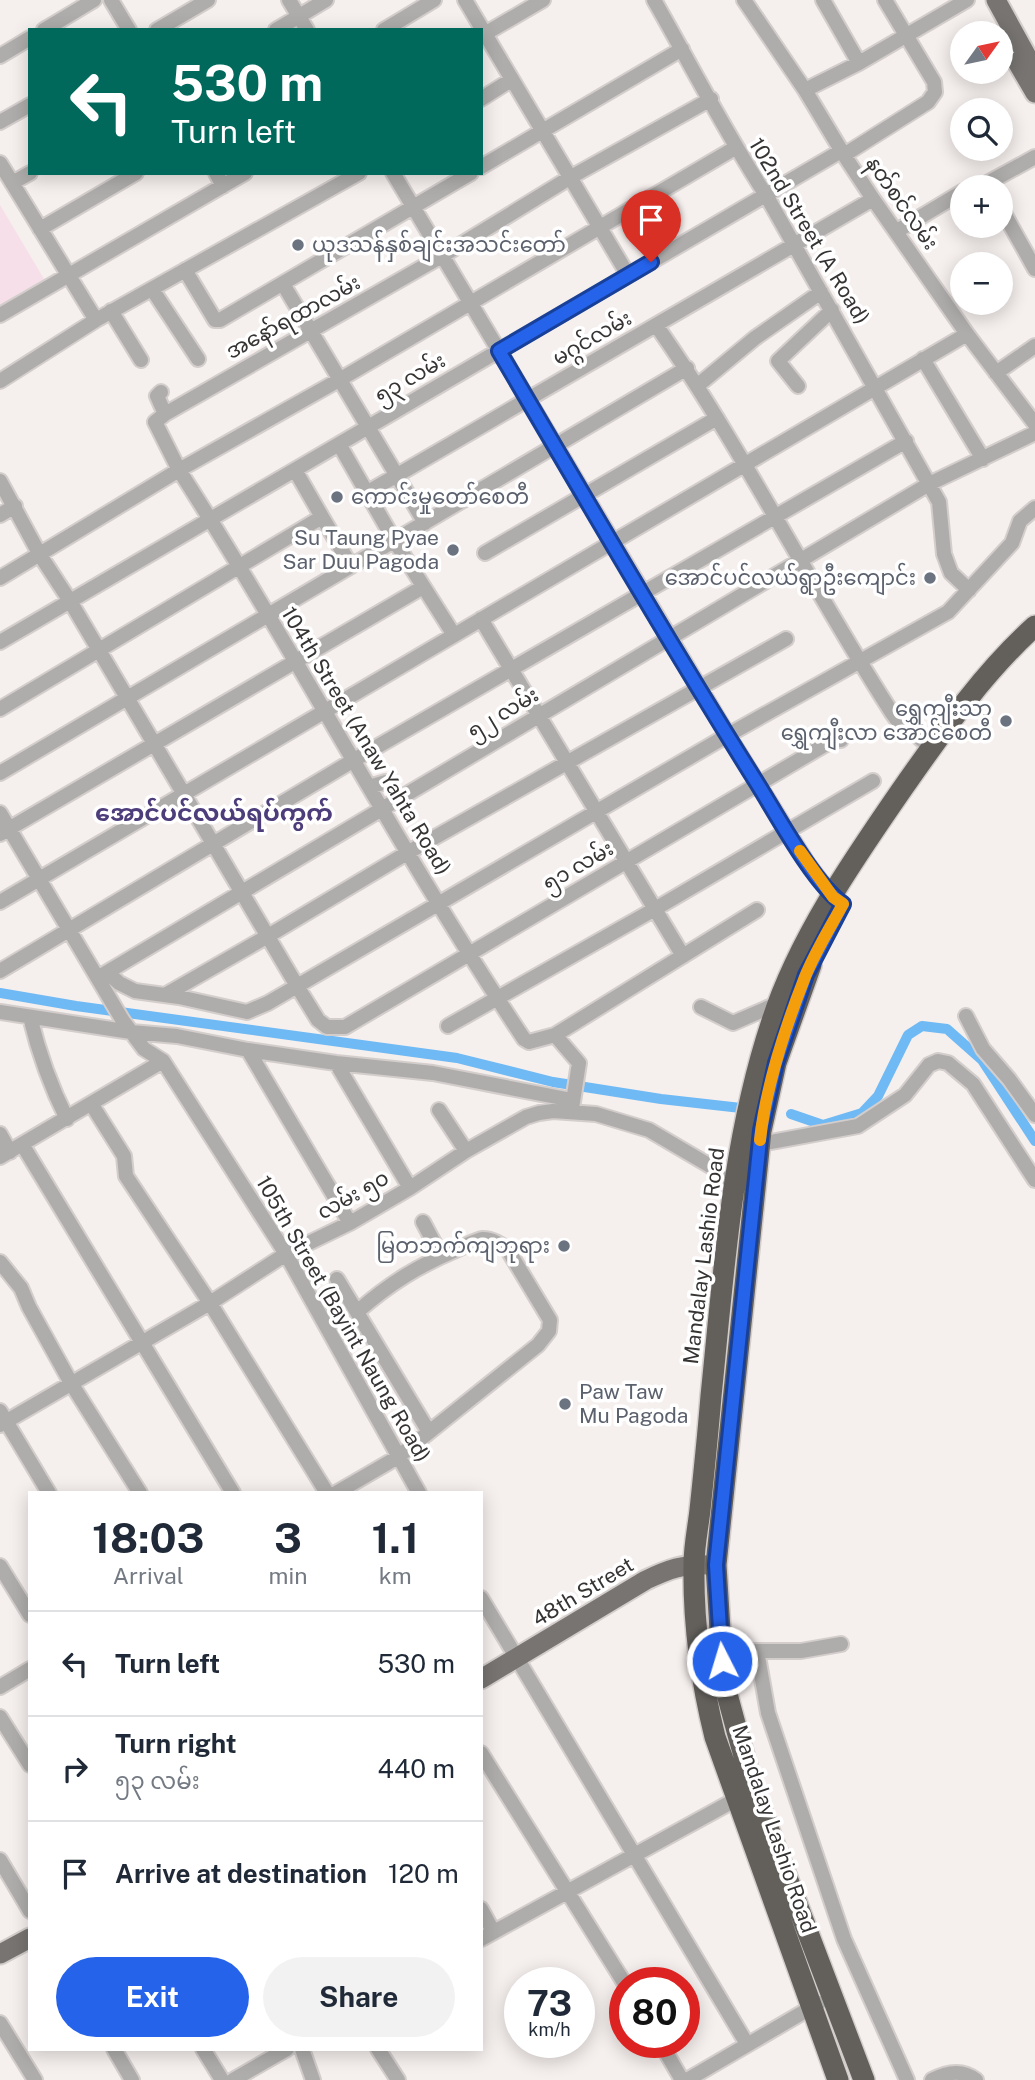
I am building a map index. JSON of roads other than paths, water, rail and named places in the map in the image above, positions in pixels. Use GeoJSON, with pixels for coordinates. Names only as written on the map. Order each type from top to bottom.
{"type":"FeatureCollection","features":[{"type":"Feature","properties":{"kind":"highway","name":"Mandalay Lashio Road"},"geometry":{"type":"LineString","coordinates":[[838,2080],[788,1943],[745,1794],[720,1752],[705,1698],[694,1564],[734,1190],[751,1145],[748,1107],[772,1020],[794,968],[838,900],[860,851],[931,748],[1008,650],[1035,626]]}},
{"type":"Feature","properties":{"kind":"highway"},"geometry":{"type":"LineString","coordinates":[[864,2080],[808,1934],[745,1794],[742,1746],[727,1694],[722,1661],[716,1565],[751,1145],[806,975],[838,900],[978,705],[1014,661],[1035,642]]}},
{"type":"Feature","properties":{"kind":"highway"},"geometry":{"type":"LineString","coordinates":[[698,1636],[720,1637]]}},
{"type":"Feature","properties":{"kind":"highway"},"geometry":{"type":"LineString","coordinates":[[720,1752],[742,1746]]}},
{"type":"Feature","properties":{"kind":"highway"},"geometry":{"type":"LineString","coordinates":[[788,1943],[808,1934]]}},
{"type":"Feature","properties":{"kind":"main road"},"geometry":{"type":"LineString","coordinates":[[982,0],[994,21]]}},
{"type":"Feature","properties":{"kind":"main road"},"geometry":{"type":"LineString","coordinates":[[997,0],[1035,71]]}},
{"type":"Feature","properties":{"kind":"main road"},"geometry":{"type":"LineString","coordinates":[[1013,54],[1035,93]]}},
{"type":"Feature","properties":{"kind":"main road","name":"48th Street"},"geometry":{"type":"LineString","coordinates":[[483,1678],[646,1580],[669,1569],[694,1564],[716,1565]]}},
{"type":"Feature","properties":{"kind":"main road"},"geometry":{"type":"LineString","coordinates":[[0,1954],[28,1939]]}},
{"type":"Feature","properties":{"kind":"street"},"geometry":{"type":"LineString","coordinates":[[47,28],[94,0]]}},
{"type":"Feature","properties":{"kind":"street"},"geometry":{"type":"LineString","coordinates":[[111,0],[128,28]]}},
{"type":"Feature","properties":{"kind":"street"},"geometry":{"type":"LineString","coordinates":[[160,28],[208,0]]}},
{"type":"Feature","properties":{"kind":"street"},"geometry":{"type":"LineString","coordinates":[[289,0],[306,28]]}},
{"type":"Feature","properties":{"kind":"street"},"geometry":{"type":"LineString","coordinates":[[279,28],[326,0]]}},
{"type":"Feature","properties":{"kind":"street"},"geometry":{"type":"LineString","coordinates":[[387,28],[434,0]]}},
{"type":"Feature","properties":{"kind":"street"},"geometry":{"type":"LineString","coordinates":[[465,0],[479,28]]}},
{"type":"Feature","properties":{"kind":"street"},"geometry":{"type":"LineString","coordinates":[[543,0],[483,35],[543,130],[628,275]]}},
{"type":"Feature","properties":{"kind":"street","name":"102nd Street (A Road)"},"geometry":{"type":"LineString","coordinates":[[654,0],[711,99],[735,148],[766,195],[906,440],[939,502],[944,554],[951,573],[969,590]]}},
{"type":"Feature","properties":{"kind":"street","name":"နတ်စင်လမ်း"},"geometry":{"type":"LineString","coordinates":[[744,0],[805,90],[873,199],[967,334],[1035,424]]}},
{"type":"Feature","properties":{"kind":"street"},"geometry":{"type":"LineString","coordinates":[[823,0],[859,62]]}},
{"type":"Feature","properties":{"kind":"street","name":"၅၃ လမ်း"},"geometry":{"type":"LineString","coordinates":[[0,642],[842,153],[932,98],[935,92],[934,82],[886,0]]}},
{"type":"Feature","properties":{"kind":"street"},"geometry":{"type":"LineString","coordinates":[[805,90],[967,0]]}},
{"type":"Feature","properties":{"kind":"street"},"geometry":{"type":"LineString","coordinates":[[0,56],[28,39]]}},
{"type":"Feature","properties":{"kind":"street"},"geometry":{"type":"LineString","coordinates":[[483,166],[682,49]]}},
{"type":"Feature","properties":{"kind":"street"},"geometry":{"type":"LineString","coordinates":[[483,98],[511,80]]}},
{"type":"Feature","properties":{"kind":"street","name":"အနော်ရထာလမ်း"},"geometry":{"type":"LineString","coordinates":[[155,426],[155,422],[165,414],[442,256],[571,177],[711,99]]}},
{"type":"Feature","properties":{"kind":"street"},"geometry":{"type":"LineString","coordinates":[[0,122],[28,106]]}},
{"type":"Feature","properties":{"kind":"street"},"geometry":{"type":"LineString","coordinates":[[0,578],[179,470],[339,380],[735,148]]}},
{"type":"Feature","properties":{"kind":"street"},"geometry":{"type":"LineString","coordinates":[[1002,175],[1035,158]]}},
{"type":"Feature","properties":{"kind":"street"},"geometry":{"type":"LineString","coordinates":[[0,163],[96,320]]}},
{"type":"Feature","properties":{"kind":"street"},"geometry":{"type":"LineString","coordinates":[[12,183],[28,174]]}},
{"type":"Feature","properties":{"kind":"street"},"geometry":{"type":"LineString","coordinates":[[40,229],[133,175]]}},
{"type":"Feature","properties":{"kind":"street"},"geometry":{"type":"LineString","coordinates":[[0,315],[69,276],[219,180],[238,175]]}},
{"type":"Feature","properties":{"kind":"street"},"geometry":{"type":"LineString","coordinates":[[0,381],[111,311],[355,175]]}},
{"type":"Feature","properties":{"kind":"street"},"geometry":{"type":"LineString","coordinates":[[394,175],[727,736],[786,830],[838,900]]}},
{"type":"Feature","properties":{"kind":"street"},"geometry":{"type":"LineString","coordinates":[[185,270],[217,321],[468,175]]}},
{"type":"Feature","properties":{"kind":"street","name":"မဂ္ဂင်လမ်း"},"geometry":{"type":"LineString","coordinates":[[368,492],[873,199]]}},
{"type":"Feature","properties":{"kind":"street"},"geometry":{"type":"LineString","coordinates":[[897,231],[950,199]]}},
{"type":"Feature","properties":{"kind":"street"},"geometry":{"type":"LineString","coordinates":[[1013,230],[1035,269]]}},
{"type":"Feature","properties":{"kind":"street"},"geometry":{"type":"LineString","coordinates":[[283,284],[425,523]]}},
{"type":"Feature","properties":{"kind":"street"},"geometry":{"type":"LineString","coordinates":[[152,289],[198,359]]}},
{"type":"Feature","properties":{"kind":"street"},"geometry":{"type":"LineString","coordinates":[[698,386],[755,338],[821,292]]}},
{"type":"Feature","properties":{"kind":"street"},"geometry":{"type":"LineString","coordinates":[[798,386],[778,361],[832,310]]}},
{"type":"Feature","properties":{"kind":"street"},"geometry":{"type":"LineString","coordinates":[[111,311],[141,359]]}},
{"type":"Feature","properties":{"kind":"street"},"geometry":{"type":"LineString","coordinates":[[656,325],[687,368],[746,464],[799,561],[859,661],[902,727],[907,727],[931,748]]}},
{"type":"Feature","properties":{"kind":"street"},"geometry":{"type":"LineString","coordinates":[[0,902],[967,334]]}},
{"type":"Feature","properties":{"kind":"street"},"geometry":{"type":"LineString","coordinates":[[996,373],[1035,346]]}},
{"type":"Feature","properties":{"kind":"street"},"geometry":{"type":"LineString","coordinates":[[923,359],[983,459]]}},
{"type":"Feature","properties":{"kind":"street"},"geometry":{"type":"LineString","coordinates":[[0,773],[687,368]]}},
{"type":"Feature","properties":{"kind":"street"},"geometry":{"type":"LineString","coordinates":[[161,392],[157,396],[165,414]]}},
{"type":"Feature","properties":{"kind":"street"},"geometry":{"type":"LineString","coordinates":[[485,553],[717,418]]}},
{"type":"Feature","properties":{"kind":"street","name":"104th Street (Anaw Yahta Road)"},"geometry":{"type":"LineString","coordinates":[[155,426],[407,853],[496,998],[524,1039],[529,1042],[555,1035]]}},
{"type":"Feature","properties":{"kind":"street","name":"၅၂ လမ်း"},"geometry":{"type":"LineString","coordinates":[[103,975],[929,484],[1035,433]]}},
{"type":"Feature","properties":{"kind":"street"},"geometry":{"type":"LineString","coordinates":[[0,971],[354,760],[906,440]]}},
{"type":"Feature","properties":{"kind":"street"},"geometry":{"type":"LineString","coordinates":[[339,443],[394,540],[454,635]]}},
{"type":"Feature","properties":{"kind":"street"},"geometry":{"type":"LineString","coordinates":[[295,470],[351,566]]}},
{"type":"Feature","properties":{"kind":"street"},"geometry":{"type":"LineString","coordinates":[[0,481],[40,555],[99,649],[297,986]]}},
{"type":"Feature","properties":{"kind":"street"},"geometry":{"type":"LineString","coordinates":[[0,515],[15,506]]}},
{"type":"Feature","properties":{"kind":"street"},"geometry":{"type":"LineString","coordinates":[[0,813],[5,831],[39,879],[69,929],[103,975],[127,988],[247,1012],[268,1003],[727,736],[948,612],[1012,543],[1020,521],[1035,508]]}},
{"type":"Feature","properties":{"kind":"street"},"geometry":{"type":"LineString","coordinates":[[0,709],[322,517]]}},
{"type":"Feature","properties":{"kind":"street"},"geometry":{"type":"LineString","coordinates":[[5,831],[423,587]]}},
{"type":"Feature","properties":{"kind":"street"},"geometry":{"type":"LineString","coordinates":[[481,619],[683,956]]}},
{"type":"Feature","properties":{"kind":"street"},"geometry":{"type":"LineString","coordinates":[[165,995],[407,853],[786,639]]}},
{"type":"Feature","properties":{"kind":"street","name":"၅၁ လမ်း"},"geometry":{"type":"LineString","coordinates":[[297,986],[318,1020],[327,1027],[345,1027],[469,952],[759,786],[833,740],[841,740]]}},
{"type":"Feature","properties":{"kind":"street"},"geometry":{"type":"LineString","coordinates":[[448,1026],[655,909],[873,780]]}},
{"type":"Feature","properties":{"kind":"street"},"geometry":{"type":"LineString","coordinates":[[369,787],[386,782]]}},
{"type":"Feature","properties":{"kind":"street"},"geometry":{"type":"LineString","coordinates":[[0,1012],[127,1027],[248,1050],[336,1063],[433,1073],[572,1106],[580,1067],[577,1058],[555,1035],[757,910]]}},
{"type":"Feature","properties":{"kind":"street","name":"105th Street (Bayint Naung Road)"},"geometry":{"type":"LineString","coordinates":[[103,975],[106,991],[127,1027],[144,1049],[163,1061],[286,1254],[418,1491]]}},
{"type":"Feature","properties":{"kind":"street"},"geometry":{"type":"LineString","coordinates":[[701,1007],[722,1020],[733,1023],[779,1003]]}},
{"type":"Feature","properties":{"kind":"street"},"geometry":{"type":"LineString","coordinates":[[966,1016],[983,1049],[1035,1115]]}},
{"type":"Feature","properties":{"kind":"street"},"geometry":{"type":"LineString","coordinates":[[30,1017],[41,1060],[67,1119]]}},
{"type":"Feature","properties":{"kind":"street"},"geometry":{"type":"LineString","coordinates":[[248,1050],[350,1223]]}},
{"type":"Feature","properties":{"kind":"street"},"geometry":{"type":"LineString","coordinates":[[11,1151],[163,1061]]}},
{"type":"Feature","properties":{"kind":"street"},"geometry":{"type":"LineString","coordinates":[[751,1145],[859,1126],[901,1097],[929,1065],[938,1061],[948,1063],[973,1084],[1035,1180]]}},
{"type":"Feature","properties":{"kind":"street"},"geometry":{"type":"LineString","coordinates":[[336,1063],[410,1188]]}},
{"type":"Feature","properties":{"kind":"street"},"geometry":{"type":"LineString","coordinates":[[92,1105],[124,1156],[126,1176],[326,1491]]}},
{"type":"Feature","properties":{"kind":"street","name":"လမ်း ၅၀"},"geometry":{"type":"LineString","coordinates":[[2,1419],[142,1342],[286,1254],[350,1223],[526,1117],[572,1106],[649,1130],[712,1167],[734,1190]]}},
{"type":"Feature","properties":{"kind":"street"},"geometry":{"type":"LineString","coordinates":[[439,1110],[466,1151]]}},
{"type":"Feature","properties":{"kind":"street"},"geometry":{"type":"LineString","coordinates":[[0,1134],[142,1342],[232,1491]]}},
{"type":"Feature","properties":{"kind":"street"},"geometry":{"type":"LineString","coordinates":[[423,1222],[442,1256]]}},
{"type":"Feature","properties":{"kind":"street"},"geometry":{"type":"LineString","coordinates":[[339,1491],[398,1457],[538,1345],[550,1331],[551,1321],[508,1250],[497,1242],[484,1239],[442,1256],[387,1285],[357,1312]]}},
{"type":"Feature","properties":{"kind":"street"},"geometry":{"type":"LineString","coordinates":[[0,1262],[21,1288],[71,1383],[139,1491]]}},
{"type":"Feature","properties":{"kind":"street"},"geometry":{"type":"LineString","coordinates":[[337,1279],[429,1432]]}},
{"type":"Feature","properties":{"kind":"street"},"geometry":{"type":"LineString","coordinates":[[2,1419],[48,1491]]}},
{"type":"Feature","properties":{"kind":"street"},"geometry":{"type":"LineString","coordinates":[[0,1566],[28,1612]]}},
{"type":"Feature","properties":{"kind":"street"},"geometry":{"type":"LineString","coordinates":[[483,1601],[747,2044]]}},
{"type":"Feature","properties":{"kind":"street"},"geometry":{"type":"LineString","coordinates":[[722,1661],[745,1651],[800,1650],[841,1644]]}},
{"type":"Feature","properties":{"kind":"street"},"geometry":{"type":"LineString","coordinates":[[757,1651],[768,1713],[844,1939],[907,2080]]}},
{"type":"Feature","properties":{"kind":"street"},"geometry":{"type":"LineString","coordinates":[[0,1687],[28,1670]]}},
{"type":"Feature","properties":{"kind":"street"},"geometry":{"type":"LineString","coordinates":[[0,1717],[28,1762]]}},
{"type":"Feature","properties":{"kind":"street"},"geometry":{"type":"LineString","coordinates":[[483,1756],[615,1967]]}},
{"type":"Feature","properties":{"kind":"street"},"geometry":{"type":"LineString","coordinates":[[483,1918],[487,1935],[745,1794]]}},
{"type":"Feature","properties":{"kind":"street"},"geometry":{"type":"LineString","coordinates":[[0,1860],[28,1908]]}},
{"type":"Feature","properties":{"kind":"street"},"geometry":{"type":"LineString","coordinates":[[671,2058],[685,2080],[833,1996]]}},
{"type":"Feature","properties":{"kind":"street"},"geometry":{"type":"LineString","coordinates":[[0,2023],[35,2080]]}},
{"type":"Feature","properties":{"kind":"street"},"geometry":{"type":"LineString","coordinates":[[115,2051],[132,2080]]}},
{"type":"Feature","properties":{"kind":"street"},"geometry":{"type":"LineString","coordinates":[[204,2051],[222,2080]]}},
{"type":"Feature","properties":{"kind":"street"},"geometry":{"type":"LineString","coordinates":[[233,2080],[284,2051]]}},
{"type":"Feature","properties":{"kind":"street"},"geometry":{"type":"LineString","coordinates":[[303,2051],[313,2080]]}},
{"type":"Feature","properties":{"kind":"street"},"geometry":{"type":"LineString","coordinates":[[379,2051],[398,2080]]}},
{"type":"Feature","properties":{"kind":"street"},"geometry":{"type":"LineString","coordinates":[[932,2080],[954,2072],[969,2074],[976,2080]]}},
{"type":"Feature","properties":{"kind":"waterway"},"geometry":{"type":"LineString","coordinates":[[0,993],[76,1006],[457,1058],[553,1082],[741,1108]]}},
{"type":"Feature","properties":{"kind":"waterway"},"geometry":{"type":"LineString","coordinates":[[791,1114],[823,1125],[862,1113],[878,1096],[908,1035],[922,1026],[947,1029],[982,1060],[1035,1141]]}},
{"type":"Feature","properties":{"kind":"place","name":"ယုဒသန်နှစ်ချင်းအသင်းတော်"},"geometry":{"type":"Point","coordinates":[298,245]}},
{"type":"Feature","properties":{"kind":"place","name":"ကောင်းမှုတော်စေတီ"},"geometry":{"type":"Point","coordinates":[337,497]}},
{"type":"Feature","properties":{"kind":"place","name":"Su Taung Pyae Sar Duu Pagoda"},"geometry":{"type":"Point","coordinates":[453,550]}},
{"type":"Feature","properties":{"kind":"place","name":"အောင်ပင်လယ်ရွာဦးကျောင်း"},"geometry":{"type":"Point","coordinates":[930,578]}},
{"type":"Feature","properties":{"kind":"place","name":"ရွှေကျီးသာ ရွှေကျီးလာ အောင်စေတီ"},"geometry":{"type":"Point","coordinates":[1006,721]}},
{"type":"Feature","properties":{"kind":"place","name":"မြတဘက်ကျဘုရား"},"geometry":{"type":"Point","coordinates":[564,1246]}},
{"type":"Feature","properties":{"kind":"place","name":"Paw Taw Mu Pagoda"},"geometry":{"type":"Point","coordinates":[565,1404]}},
{"type":"Feature","properties":{"kind":"district","name":"အောင်ပင်လယ်ရပ်ကွက်"},"geometry":{"type":"Point","coordinates":[214,813]}}]}
